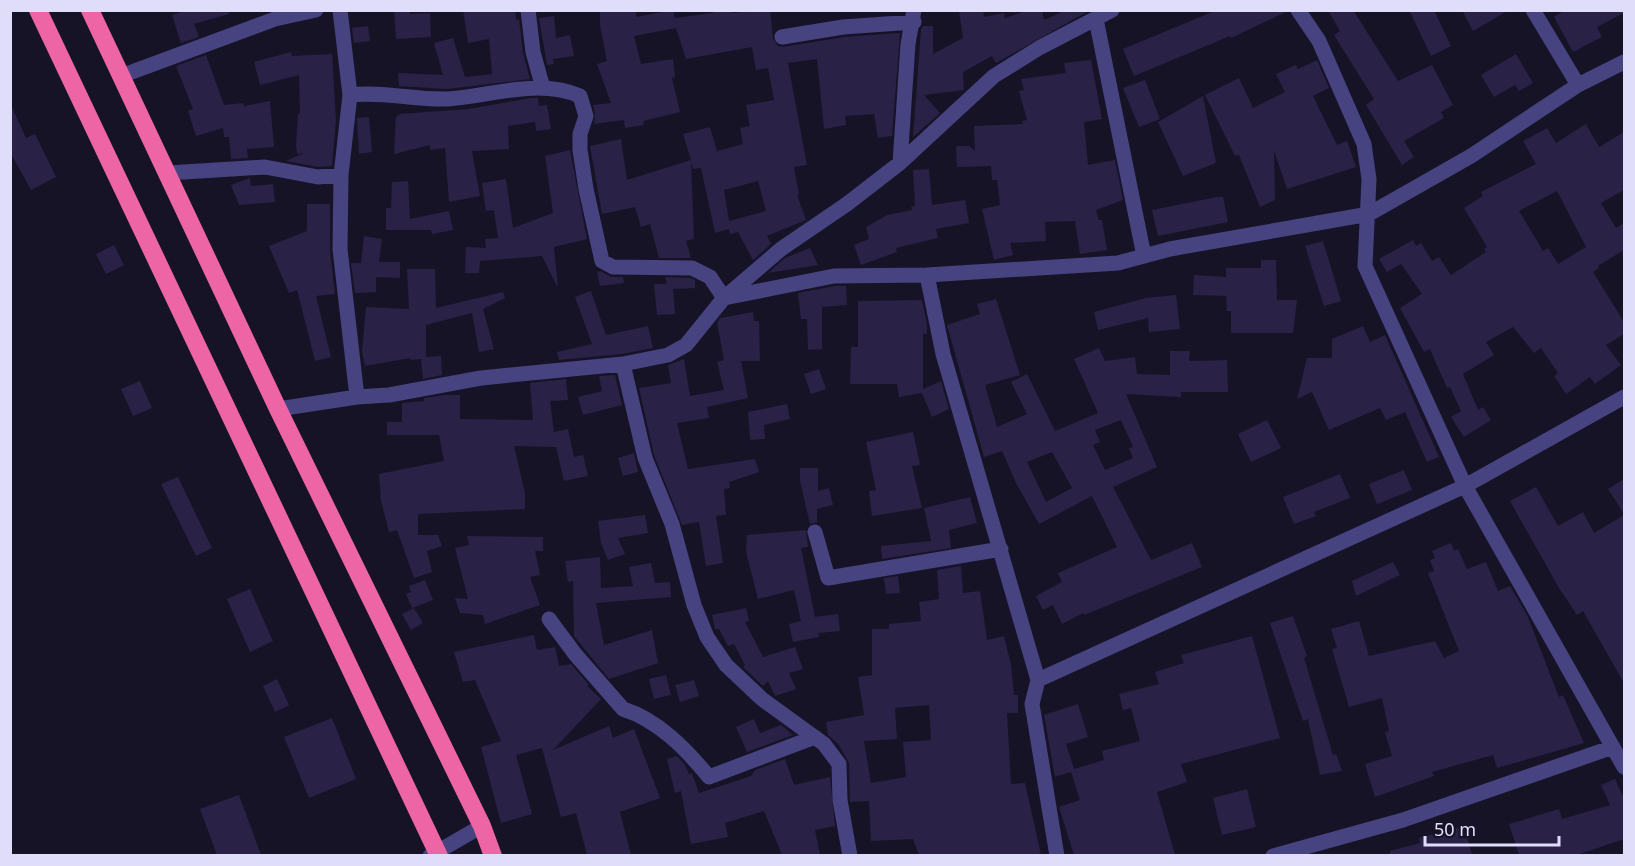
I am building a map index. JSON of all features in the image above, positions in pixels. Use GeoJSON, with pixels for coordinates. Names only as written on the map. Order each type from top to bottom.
{"type":"FeatureCollection","features":[{"type":"Feature","properties":{"kind":"highway"},"geometry":{"type":"LineString","coordinates":[[38,10],[435,854]]}},
{"type":"Feature","properties":{"kind":"highway"},"geometry":{"type":"LineString","coordinates":[[90,10],[278,409],[482,826],[493,855]]}},
{"type":"Feature","properties":{"kind":"street"},"geometry":{"type":"LineString","coordinates":[[121,76],[275,19],[316,10]]}},
{"type":"Feature","properties":{"kind":"street"},"geometry":{"type":"LineString","coordinates":[[340,10],[350,95],[341,175],[340,249],[357,397]]}},
{"type":"Feature","properties":{"kind":"street"},"geometry":{"type":"LineString","coordinates":[[528,10],[533,52],[543,88]]}},
{"type":"Feature","properties":{"kind":"street"},"geometry":{"type":"LineString","coordinates":[[278,409],[357,397],[389,395],[481,378],[622,364],[668,355],[686,345],[724,298],[781,249],[847,204],[900,163],[957,107],[994,76],[1039,48],[1112,10]]}},
{"type":"Feature","properties":{"kind":"street"},"geometry":{"type":"LineString","coordinates":[[1298,10],[1319,41],[1364,144],[1369,179],[1365,266],[1465,486],[1624,767]]}},
{"type":"Feature","properties":{"kind":"street"},"geometry":{"type":"LineString","coordinates":[[1533,10],[1578,85]]}},
{"type":"Feature","properties":{"kind":"street"},"geometry":{"type":"LineString","coordinates":[[782,37],[914,16],[909,44],[900,163]]}},
{"type":"Feature","properties":{"kind":"street"},"geometry":{"type":"LineString","coordinates":[[1096,19],[1144,256]]}},
{"type":"Feature","properties":{"kind":"street"},"geometry":{"type":"LineString","coordinates":[[724,298],[834,276],[927,275],[1118,263],[1170,249],[1369,214],[1471,156],[1578,85],[1624,62]]}},
{"type":"Feature","properties":{"kind":"street"},"geometry":{"type":"LineString","coordinates":[[350,95],[366,93],[446,99],[543,88],[569,91],[580,96],[586,117],[580,134],[586,189],[602,261],[606,266],[692,268],[710,277],[724,298]]}},
{"type":"Feature","properties":{"kind":"street"},"geometry":{"type":"LineString","coordinates":[[168,173],[265,167],[318,177],[341,175]]}},
{"type":"Feature","properties":{"kind":"street"},"geometry":{"type":"LineString","coordinates":[[927,275],[943,354],[1038,680],[1032,704],[1057,855]]}},
{"type":"Feature","properties":{"kind":"street"},"geometry":{"type":"LineString","coordinates":[[622,364],[645,458],[672,524],[694,604],[707,638],[733,672],[762,699],[824,744],[839,764],[840,800],[850,855]]}},
{"type":"Feature","properties":{"kind":"street"},"geometry":{"type":"LineString","coordinates":[[1038,680],[1465,486],[1624,397]]}},
{"type":"Feature","properties":{"kind":"street"},"geometry":{"type":"LineString","coordinates":[[815,532],[828,578],[1001,549]]}},
{"type":"Feature","properties":{"kind":"street"},"geometry":{"type":"LineString","coordinates":[[549,619],[575,654],[622,709],[633,712],[683,746],[710,777],[815,737]]}},
{"type":"Feature","properties":{"kind":"street"},"geometry":{"type":"LineString","coordinates":[[1273,855],[1403,820],[1613,747]]}},
{"type":"Feature","properties":{"kind":"street"},"geometry":{"type":"LineString","coordinates":[[435,854],[482,826]]}},
{"type":"Feature","properties":{"kind":"building"},"geometry":{"type":"Polygon","coordinates":[[[187,10],[228,10],[229,14],[194,24],[199,37],[181,43],[172,15],[187,10]]]}},
{"type":"Feature","properties":{"kind":"building"},"geometry":{"type":"Polygon","coordinates":[[[394,10],[410,10],[410,14],[430,13],[431,37],[396,39],[394,10]]]}},
{"type":"Feature","properties":{"kind":"building"},"geometry":{"type":"Polygon","coordinates":[[[463,10],[515,10],[516,20],[519,19],[523,53],[530,79],[447,89],[399,86],[398,73],[443,75],[434,43],[453,38],[465,77],[492,74],[489,39],[468,43],[463,10]]]}},
{"type":"Feature","properties":{"kind":"building"},"geometry":{"type":"Polygon","coordinates":[[[600,10],[636,10],[636,17],[673,10],[675,18],[713,13],[712,10],[732,10],[732,13],[770,10],[773,39],[778,46],[783,47],[844,37],[900,33],[892,136],[878,138],[874,114],[845,116],[846,125],[824,129],[817,59],[788,63],[807,165],[794,167],[799,195],[797,195],[806,220],[767,236],[771,244],[753,260],[738,232],[730,234],[729,229],[715,233],[701,168],[693,169],[691,161],[694,239],[686,241],[691,258],[659,258],[650,224],[641,227],[635,207],[602,214],[590,146],[621,139],[627,180],[691,160],[683,134],[710,127],[717,151],[743,144],[740,128],[750,126],[746,105],[774,100],[768,68],[756,70],[752,47],[686,59],[676,28],[634,36],[641,64],[673,59],[675,77],[672,78],[680,112],[643,121],[644,125],[625,128],[624,120],[594,124],[593,105],[611,103],[597,64],[607,61],[600,25],[600,10]],[[758,181],[724,190],[729,221],[766,211],[758,181]]]}},
{"type":"Feature","properties":{"kind":"building"},"geometry":{"type":"Polygon","coordinates":[[[959,10],[983,10],[984,17],[1004,13],[1005,18],[1029,10],[1042,10],[1044,20],[1066,10],[1090,10],[996,63],[992,56],[963,72],[964,90],[924,95],[940,113],[913,137],[921,29],[923,26],[933,26],[933,54],[963,38],[959,10]]]}},
{"type":"Feature","properties":{"kind":"building"},"geometry":{"type":"Polygon","coordinates":[[[1217,10],[1288,11],[1231,38],[1230,36],[1134,76],[1123,49],[1217,10]]]}},
{"type":"Feature","properties":{"kind":"building"},"geometry":{"type":"Polygon","coordinates":[[[1328,10],[1353,10],[1398,81],[1432,65],[1453,105],[1441,112],[1444,118],[1404,141],[1414,157],[1402,165],[1366,105],[1374,99],[1334,35],[1340,31],[1328,10]]]}},
{"type":"Feature","properties":{"kind":"building"},"geometry":{"type":"Polygon","coordinates":[[[1409,10],[1434,10],[1451,46],[1431,56],[1409,10]]]}},
{"type":"Feature","properties":{"kind":"building"},"geometry":{"type":"Polygon","coordinates":[[[1462,10],[1509,10],[1473,31],[1462,10]]]}},
{"type":"Feature","properties":{"kind":"building"},"geometry":{"type":"Polygon","coordinates":[[[1565,10],[1624,10],[1624,13],[1597,27],[1602,37],[1573,52],[1554,17],[1565,10]]]}},
{"type":"Feature","properties":{"kind":"building"},"geometry":{"type":"Polygon","coordinates":[[[554,16],[556,38],[570,35],[574,56],[553,59],[554,64],[547,65],[539,18],[554,16]]]}},
{"type":"Feature","properties":{"kind":"building"},"geometry":{"type":"Polygon","coordinates":[[[368,26],[370,41],[354,43],[352,28],[368,26]]]}},
{"type":"Feature","properties":{"kind":"building"},"geometry":{"type":"Polygon","coordinates":[[[291,52],[292,56],[332,54],[336,120],[332,166],[318,167],[286,161],[304,153],[297,154],[296,145],[298,114],[300,114],[299,75],[260,85],[254,62],[291,52]]]}},
{"type":"Feature","properties":{"kind":"building"},"geometry":{"type":"Polygon","coordinates":[[[1516,54],[1533,83],[1519,91],[1515,85],[1494,97],[1481,75],[1516,54]]]}},
{"type":"Feature","properties":{"kind":"building"},"geometry":{"type":"Polygon","coordinates":[[[206,55],[224,105],[243,103],[244,106],[270,101],[274,147],[247,149],[248,158],[231,159],[229,137],[224,137],[223,128],[196,136],[188,111],[193,109],[176,66],[206,55]]]}},
{"type":"Feature","properties":{"kind":"building"},"geometry":{"type":"Polygon","coordinates":[[[1091,60],[1102,119],[1084,122],[1088,165],[1115,160],[1123,200],[1096,210],[1099,220],[1102,220],[1107,250],[1080,254],[1075,221],[1045,222],[1046,241],[1010,243],[1013,255],[994,260],[982,209],[1000,205],[997,180],[992,180],[991,166],[957,167],[956,146],[969,146],[975,151],[974,126],[1023,124],[1022,121],[1027,120],[1019,91],[1024,90],[1021,79],[1066,73],[1064,63],[1091,60]]]}},
{"type":"Feature","properties":{"kind":"building"},"geometry":{"type":"Polygon","coordinates":[[[1317,60],[1329,88],[1313,96],[1337,145],[1347,141],[1356,167],[1287,189],[1274,151],[1275,200],[1260,207],[1239,155],[1235,156],[1205,95],[1239,78],[1253,108],[1285,92],[1276,74],[1296,65],[1298,69],[1317,60]]]}},
{"type":"Feature","properties":{"kind":"building"},"geometry":{"type":"Polygon","coordinates":[[[1145,80],[1160,119],[1139,127],[1123,88],[1145,80]]]}},
{"type":"Feature","properties":{"kind":"building"},"geometry":{"type":"Polygon","coordinates":[[[1203,96],[1216,163],[1183,176],[1158,122],[1203,96]]]}},
{"type":"Feature","properties":{"kind":"building"},"geometry":{"type":"Polygon","coordinates":[[[538,98],[539,106],[547,105],[551,129],[536,131],[535,122],[508,126],[509,149],[472,151],[480,196],[449,202],[445,148],[430,150],[430,145],[394,154],[396,117],[400,114],[468,109],[538,98]]]}},
{"type":"Feature","properties":{"kind":"building"},"geometry":{"type":"Polygon","coordinates":[[[10,103],[26,138],[35,134],[56,177],[31,190],[10,152],[10,103]]]}},
{"type":"Feature","properties":{"kind":"building"},"geometry":{"type":"Polygon","coordinates":[[[369,117],[372,152],[359,154],[357,118],[369,117]]]}},
{"type":"Feature","properties":{"kind":"building"},"geometry":{"type":"Polygon","coordinates":[[[1586,124],[1599,147],[1624,132],[1624,190],[1601,203],[1616,228],[1624,223],[1624,250],[1598,266],[1599,268],[1593,272],[1624,322],[1624,334],[1606,345],[1621,365],[1595,384],[1590,377],[1566,394],[1554,376],[1558,373],[1541,348],[1534,353],[1513,327],[1486,342],[1494,355],[1463,374],[1478,410],[1483,407],[1491,420],[1464,437],[1451,417],[1461,411],[1450,387],[1447,388],[1430,349],[1424,352],[1400,308],[1422,294],[1401,264],[1387,272],[1379,259],[1413,240],[1416,246],[1421,243],[1432,261],[1439,257],[1451,275],[1486,252],[1484,249],[1487,247],[1464,208],[1483,196],[1481,192],[1536,164],[1523,141],[1547,128],[1556,143],[1586,124]],[[1557,191],[1519,211],[1543,251],[1548,248],[1558,264],[1586,247],[1557,191]]]}},
{"type":"Feature","properties":{"kind":"building"},"geometry":{"type":"Polygon","coordinates":[[[570,150],[587,239],[554,247],[558,288],[542,256],[480,261],[479,273],[465,273],[466,247],[486,248],[485,239],[498,238],[494,210],[486,211],[482,183],[506,179],[513,228],[553,213],[545,156],[570,150]]]}},
{"type":"Feature","properties":{"kind":"building"},"geometry":{"type":"Polygon","coordinates":[[[929,169],[932,205],[965,200],[969,223],[936,229],[938,238],[896,248],[897,252],[861,265],[854,245],[869,239],[866,227],[887,215],[912,210],[911,207],[915,206],[913,170],[929,169]]]}},
{"type":"Feature","properties":{"kind":"building"},"geometry":{"type":"Polygon","coordinates":[[[250,178],[251,186],[273,184],[275,202],[239,205],[231,185],[250,178]]]}},
{"type":"Feature","properties":{"kind":"building"},"geometry":{"type":"Polygon","coordinates":[[[408,181],[410,219],[449,211],[453,230],[432,234],[431,230],[386,230],[386,208],[391,208],[392,182],[408,181]]]}},
{"type":"Feature","properties":{"kind":"building"},"geometry":{"type":"Polygon","coordinates":[[[1223,197],[1228,222],[1158,236],[1152,210],[1223,197]]]}},
{"type":"Feature","properties":{"kind":"building"},"geometry":{"type":"Polygon","coordinates":[[[307,204],[330,204],[330,250],[335,294],[316,296],[331,357],[315,361],[297,290],[289,293],[269,246],[307,231],[307,204]]]}},
{"type":"Feature","properties":{"kind":"building"},"geometry":{"type":"Polygon","coordinates":[[[364,236],[382,239],[379,262],[400,262],[400,278],[376,277],[376,292],[355,293],[351,263],[361,263],[364,236]]]}},
{"type":"Feature","properties":{"kind":"building"},"geometry":{"type":"Polygon","coordinates":[[[1323,241],[1341,301],[1324,306],[1305,246],[1323,241]]]}},
{"type":"Feature","properties":{"kind":"building"},"geometry":{"type":"Polygon","coordinates":[[[114,245],[124,265],[106,274],[96,254],[114,245]]]}},
{"type":"Feature","properties":{"kind":"building"},"geometry":{"type":"Polygon","coordinates":[[[810,248],[818,265],[768,273],[785,258],[810,248]]]}},
{"type":"Feature","properties":{"kind":"building"},"geometry":{"type":"Polygon","coordinates":[[[1261,260],[1276,260],[1277,300],[1297,300],[1293,333],[1231,333],[1231,311],[1227,311],[1226,296],[1193,295],[1194,275],[1226,277],[1226,268],[1261,268],[1261,260]]]}},
{"type":"Feature","properties":{"kind":"building"},"geometry":{"type":"Polygon","coordinates":[[[407,269],[435,269],[436,308],[503,292],[505,298],[483,309],[494,349],[479,352],[472,313],[426,325],[426,357],[441,356],[442,375],[423,379],[421,359],[410,360],[410,358],[365,366],[362,352],[366,307],[409,309],[407,269]]]}},
{"type":"Feature","properties":{"kind":"building"},"geometry":{"type":"Polygon","coordinates":[[[600,271],[612,277],[623,277],[624,283],[600,286],[597,272],[600,271]]]}},
{"type":"Feature","properties":{"kind":"building"},"geometry":{"type":"Polygon","coordinates":[[[665,277],[690,278],[695,280],[695,288],[673,289],[675,314],[657,315],[654,284],[667,284],[665,277]]]}},
{"type":"Feature","properties":{"kind":"building"},"geometry":{"type":"Polygon","coordinates":[[[846,286],[847,305],[822,307],[822,349],[808,350],[807,319],[801,319],[798,293],[846,286]]]}},
{"type":"Feature","properties":{"kind":"building"},"geometry":{"type":"Polygon","coordinates":[[[591,291],[606,335],[648,326],[653,348],[622,354],[559,360],[557,352],[592,344],[575,297],[591,291]]]}},
{"type":"Feature","properties":{"kind":"building"},"geometry":{"type":"Polygon","coordinates":[[[1176,295],[1180,329],[1149,332],[1148,318],[1098,330],[1094,312],[1146,298],[1176,295]]]}},
{"type":"Feature","properties":{"kind":"building"},"geometry":{"type":"Polygon","coordinates":[[[996,299],[1020,375],[985,385],[997,427],[1027,414],[1011,382],[1027,374],[1055,431],[1098,413],[1074,359],[1099,348],[1105,361],[1135,357],[1137,374],[1170,375],[1170,351],[1190,351],[1189,361],[1227,360],[1228,392],[1181,392],[1181,397],[1126,394],[1157,467],[1113,487],[1151,560],[1192,543],[1202,567],[1084,615],[1083,613],[1062,624],[1053,605],[1043,610],[1036,596],[1062,582],[1058,573],[1117,547],[1092,496],[1039,524],[1016,483],[1002,451],[984,457],[947,325],[980,314],[977,304],[996,299]],[[1121,420],[1095,430],[1100,442],[1093,445],[1105,470],[1133,458],[1129,448],[1133,447],[1121,420]],[[1052,452],[1027,462],[1046,502],[1072,488],[1052,452]]]}},
{"type":"Feature","properties":{"kind":"building"},"geometry":{"type":"Polygon","coordinates":[[[922,300],[927,324],[927,334],[923,334],[923,389],[941,381],[949,409],[932,417],[922,393],[899,397],[897,384],[850,384],[851,347],[858,347],[858,301],[922,300]]]}},
{"type":"Feature","properties":{"kind":"building"},"geometry":{"type":"Polygon","coordinates":[[[753,312],[754,321],[759,321],[760,361],[741,361],[748,398],[707,407],[709,418],[677,423],[688,469],[755,459],[759,472],[729,482],[730,488],[724,489],[726,515],[716,516],[723,563],[706,566],[699,522],[682,525],[654,455],[639,388],[671,383],[668,365],[684,359],[690,396],[724,390],[717,362],[724,360],[717,323],[720,318],[753,312]]]}},
{"type":"Feature","properties":{"kind":"building"},"geometry":{"type":"Polygon","coordinates":[[[1363,326],[1370,342],[1385,335],[1439,457],[1427,462],[1405,412],[1386,420],[1380,408],[1329,430],[1312,392],[1297,399],[1307,358],[1332,358],[1332,339],[1363,326]]]}},
{"type":"Feature","properties":{"kind":"building"},"geometry":{"type":"Polygon","coordinates":[[[819,369],[826,389],[811,394],[804,374],[819,369]]]}},
{"type":"Feature","properties":{"kind":"building"},"geometry":{"type":"Polygon","coordinates":[[[615,375],[622,405],[583,415],[578,397],[602,391],[599,376],[615,375]]]}},
{"type":"Feature","properties":{"kind":"building"},"geometry":{"type":"Polygon","coordinates":[[[566,379],[568,400],[550,401],[554,432],[568,429],[574,457],[583,455],[588,476],[564,481],[556,447],[514,446],[525,493],[525,509],[418,514],[418,535],[438,535],[442,546],[427,551],[432,572],[414,578],[397,530],[389,532],[381,501],[379,474],[444,461],[439,435],[387,435],[387,422],[402,422],[402,403],[424,401],[424,398],[445,395],[460,395],[460,419],[533,420],[530,383],[566,379]]]}},
{"type":"Feature","properties":{"kind":"building"},"geometry":{"type":"Polygon","coordinates":[[[140,381],[152,408],[133,416],[121,389],[140,381]]]}},
{"type":"Feature","properties":{"kind":"building"},"geometry":{"type":"Polygon","coordinates":[[[787,404],[790,419],[764,425],[765,439],[750,440],[748,412],[787,404]]]}},
{"type":"Feature","properties":{"kind":"building"},"geometry":{"type":"Polygon","coordinates":[[[1267,420],[1281,448],[1251,462],[1238,434],[1267,420]]]}},
{"type":"Feature","properties":{"kind":"building"},"geometry":{"type":"Polygon","coordinates":[[[913,432],[920,465],[912,466],[922,508],[872,516],[869,491],[876,490],[866,442],[913,432]]]}},
{"type":"Feature","properties":{"kind":"building"},"geometry":{"type":"Polygon","coordinates":[[[634,453],[638,472],[623,476],[618,458],[634,453]]]}},
{"type":"Feature","properties":{"kind":"building"},"geometry":{"type":"Polygon","coordinates":[[[800,468],[818,468],[818,491],[829,488],[833,505],[817,509],[817,522],[810,524],[800,481],[800,468]]]}},
{"type":"Feature","properties":{"kind":"building"},"geometry":{"type":"Polygon","coordinates":[[[1404,470],[1412,490],[1377,504],[1369,484],[1404,470]]]}},
{"type":"Feature","properties":{"kind":"building"},"geometry":{"type":"Polygon","coordinates":[[[1340,474],[1350,498],[1314,512],[1316,516],[1294,524],[1283,497],[1340,474]]]}},
{"type":"Feature","properties":{"kind":"building"},"geometry":{"type":"Polygon","coordinates":[[[178,477],[212,548],[196,556],[161,484],[178,477]]]}},
{"type":"Feature","properties":{"kind":"building"},"geometry":{"type":"Polygon","coordinates":[[[1624,479],[1624,514],[1608,489],[1624,479]]]}},
{"type":"Feature","properties":{"kind":"building"},"geometry":{"type":"Polygon","coordinates":[[[1536,487],[1558,526],[1583,512],[1594,533],[1624,515],[1624,683],[1583,611],[1577,615],[1559,588],[1510,501],[1536,487]]]}},
{"type":"Feature","properties":{"kind":"building"},"geometry":{"type":"Polygon","coordinates":[[[970,497],[977,523],[949,530],[951,548],[882,559],[881,546],[931,541],[924,508],[970,497]]]}},
{"type":"Feature","properties":{"kind":"building"},"geometry":{"type":"Polygon","coordinates":[[[645,515],[648,533],[618,538],[625,554],[608,560],[601,543],[598,521],[645,515]]]}},
{"type":"Feature","properties":{"kind":"building"},"geometry":{"type":"Polygon","coordinates":[[[806,530],[808,547],[801,548],[815,617],[838,614],[840,631],[818,633],[819,637],[793,642],[789,624],[801,621],[794,590],[758,599],[746,552],[747,535],[806,530]]]}},
{"type":"Feature","properties":{"kind":"building"},"geometry":{"type":"Polygon","coordinates":[[[467,536],[543,537],[543,551],[535,551],[540,575],[530,577],[540,605],[485,624],[483,615],[460,613],[455,598],[468,599],[455,548],[469,545],[467,536]]]}},
{"type":"Feature","properties":{"kind":"building"},"geometry":{"type":"Polygon","coordinates":[[[1451,543],[1454,551],[1458,549],[1467,569],[1486,562],[1498,591],[1510,586],[1527,615],[1559,697],[1563,695],[1584,743],[1497,768],[1493,755],[1432,772],[1434,776],[1375,797],[1365,764],[1392,756],[1385,732],[1389,731],[1382,698],[1349,707],[1332,649],[1337,648],[1331,629],[1359,621],[1369,656],[1435,641],[1444,658],[1459,651],[1428,573],[1434,571],[1430,560],[1435,558],[1432,551],[1451,543]]]}},
{"type":"Feature","properties":{"kind":"building"},"geometry":{"type":"Polygon","coordinates":[[[600,557],[601,588],[633,586],[629,567],[651,563],[655,583],[670,582],[671,597],[596,603],[604,645],[652,630],[658,663],[609,679],[574,636],[573,581],[568,582],[565,561],[600,557]]]}},
{"type":"Feature","properties":{"kind":"building"},"geometry":{"type":"Polygon","coordinates":[[[1393,562],[1400,575],[1356,596],[1352,581],[1393,562]]]}},
{"type":"Feature","properties":{"kind":"building"},"geometry":{"type":"Polygon","coordinates":[[[961,566],[963,593],[980,591],[987,640],[1004,636],[1011,665],[1014,695],[1018,695],[1018,713],[1007,713],[1011,784],[1025,783],[1041,855],[919,855],[913,839],[871,841],[869,801],[850,802],[849,763],[839,745],[828,735],[826,722],[864,715],[858,677],[872,675],[872,629],[889,629],[889,624],[921,621],[919,602],[939,599],[937,570],[961,566]],[[929,705],[895,708],[897,739],[864,741],[871,783],[906,777],[903,742],[931,740],[929,705]]]}},
{"type":"Feature","properties":{"kind":"building"},"geometry":{"type":"Polygon","coordinates":[[[898,576],[900,593],[886,594],[884,578],[898,576]]]}},
{"type":"Feature","properties":{"kind":"building"},"geometry":{"type":"Polygon","coordinates":[[[425,580],[433,600],[412,608],[406,594],[411,592],[409,586],[425,580]]]}},
{"type":"Feature","properties":{"kind":"building"},"geometry":{"type":"Polygon","coordinates":[[[250,589],[273,641],[250,652],[227,599],[250,589]]]}},
{"type":"Feature","properties":{"kind":"building"},"geometry":{"type":"Polygon","coordinates":[[[414,608],[423,623],[411,630],[402,614],[414,608]]]}},
{"type":"Feature","properties":{"kind":"building"},"geometry":{"type":"Polygon","coordinates":[[[746,608],[749,621],[745,622],[763,657],[795,647],[803,669],[789,673],[796,689],[775,696],[768,681],[763,686],[743,667],[745,665],[734,644],[728,646],[719,629],[715,629],[712,615],[746,608]]]}},
{"type":"Feature","properties":{"kind":"building"},"geometry":{"type":"Polygon","coordinates":[[[1293,616],[1307,656],[1304,658],[1333,755],[1336,754],[1342,771],[1320,775],[1308,719],[1303,721],[1270,623],[1293,616]]]}},
{"type":"Feature","properties":{"kind":"building"},"geometry":{"type":"Polygon","coordinates":[[[534,635],[537,650],[555,647],[559,666],[571,664],[589,685],[587,686],[601,699],[553,750],[609,726],[613,738],[634,729],[660,798],[620,812],[631,855],[587,855],[576,813],[561,817],[542,748],[516,755],[532,814],[501,823],[481,747],[501,741],[475,680],[463,682],[454,652],[534,635]]]}},
{"type":"Feature","properties":{"kind":"building"},"geometry":{"type":"Polygon","coordinates":[[[1252,636],[1280,738],[1181,764],[1187,782],[1157,792],[1175,855],[1074,855],[1059,807],[1080,800],[1071,772],[1055,777],[1044,715],[1078,704],[1088,737],[1066,744],[1074,769],[1104,760],[1102,751],[1140,741],[1131,708],[1123,710],[1119,694],[1159,684],[1155,672],[1184,663],[1181,655],[1252,636]]]}},
{"type":"Feature","properties":{"kind":"building"},"geometry":{"type":"Polygon","coordinates":[[[666,675],[671,695],[654,699],[649,679],[666,675]]]}},
{"type":"Feature","properties":{"kind":"building"},"geometry":{"type":"Polygon","coordinates":[[[277,679],[289,705],[275,712],[263,686],[277,679]]]}},
{"type":"Feature","properties":{"kind":"building"},"geometry":{"type":"Polygon","coordinates":[[[694,680],[699,696],[680,702],[675,685],[694,680]]]}},
{"type":"Feature","properties":{"kind":"building"},"geometry":{"type":"Polygon","coordinates":[[[332,718],[356,779],[309,798],[284,737],[332,718]]]}},
{"type":"Feature","properties":{"kind":"building"},"geometry":{"type":"Polygon","coordinates":[[[754,719],[760,733],[781,725],[793,735],[747,752],[736,727],[754,719]]]}},
{"type":"Feature","properties":{"kind":"building"},"geometry":{"type":"Polygon","coordinates":[[[677,756],[689,774],[692,773],[699,793],[751,776],[755,770],[785,759],[794,785],[830,777],[835,826],[815,830],[820,855],[782,855],[764,811],[725,823],[728,837],[691,844],[681,791],[675,793],[667,759],[677,756]]]}},
{"type":"Feature","properties":{"kind":"building"},"geometry":{"type":"Polygon","coordinates":[[[1615,779],[1624,799],[1624,839],[1577,855],[1519,855],[1509,824],[1559,809],[1562,819],[1610,805],[1601,785],[1615,779]]]}},
{"type":"Feature","properties":{"kind":"building"},"geometry":{"type":"Polygon","coordinates":[[[1247,789],[1256,827],[1222,835],[1213,798],[1247,789]]]}},
{"type":"Feature","properties":{"kind":"building"},"geometry":{"type":"Polygon","coordinates":[[[239,795],[261,855],[217,855],[200,809],[239,795]]]}},
{"type":"Feature","properties":{"kind":"building"},"geometry":{"type":"Polygon","coordinates":[[[1464,826],[1472,855],[1390,855],[1390,851],[1420,843],[1419,838],[1464,826]]]}}]}
